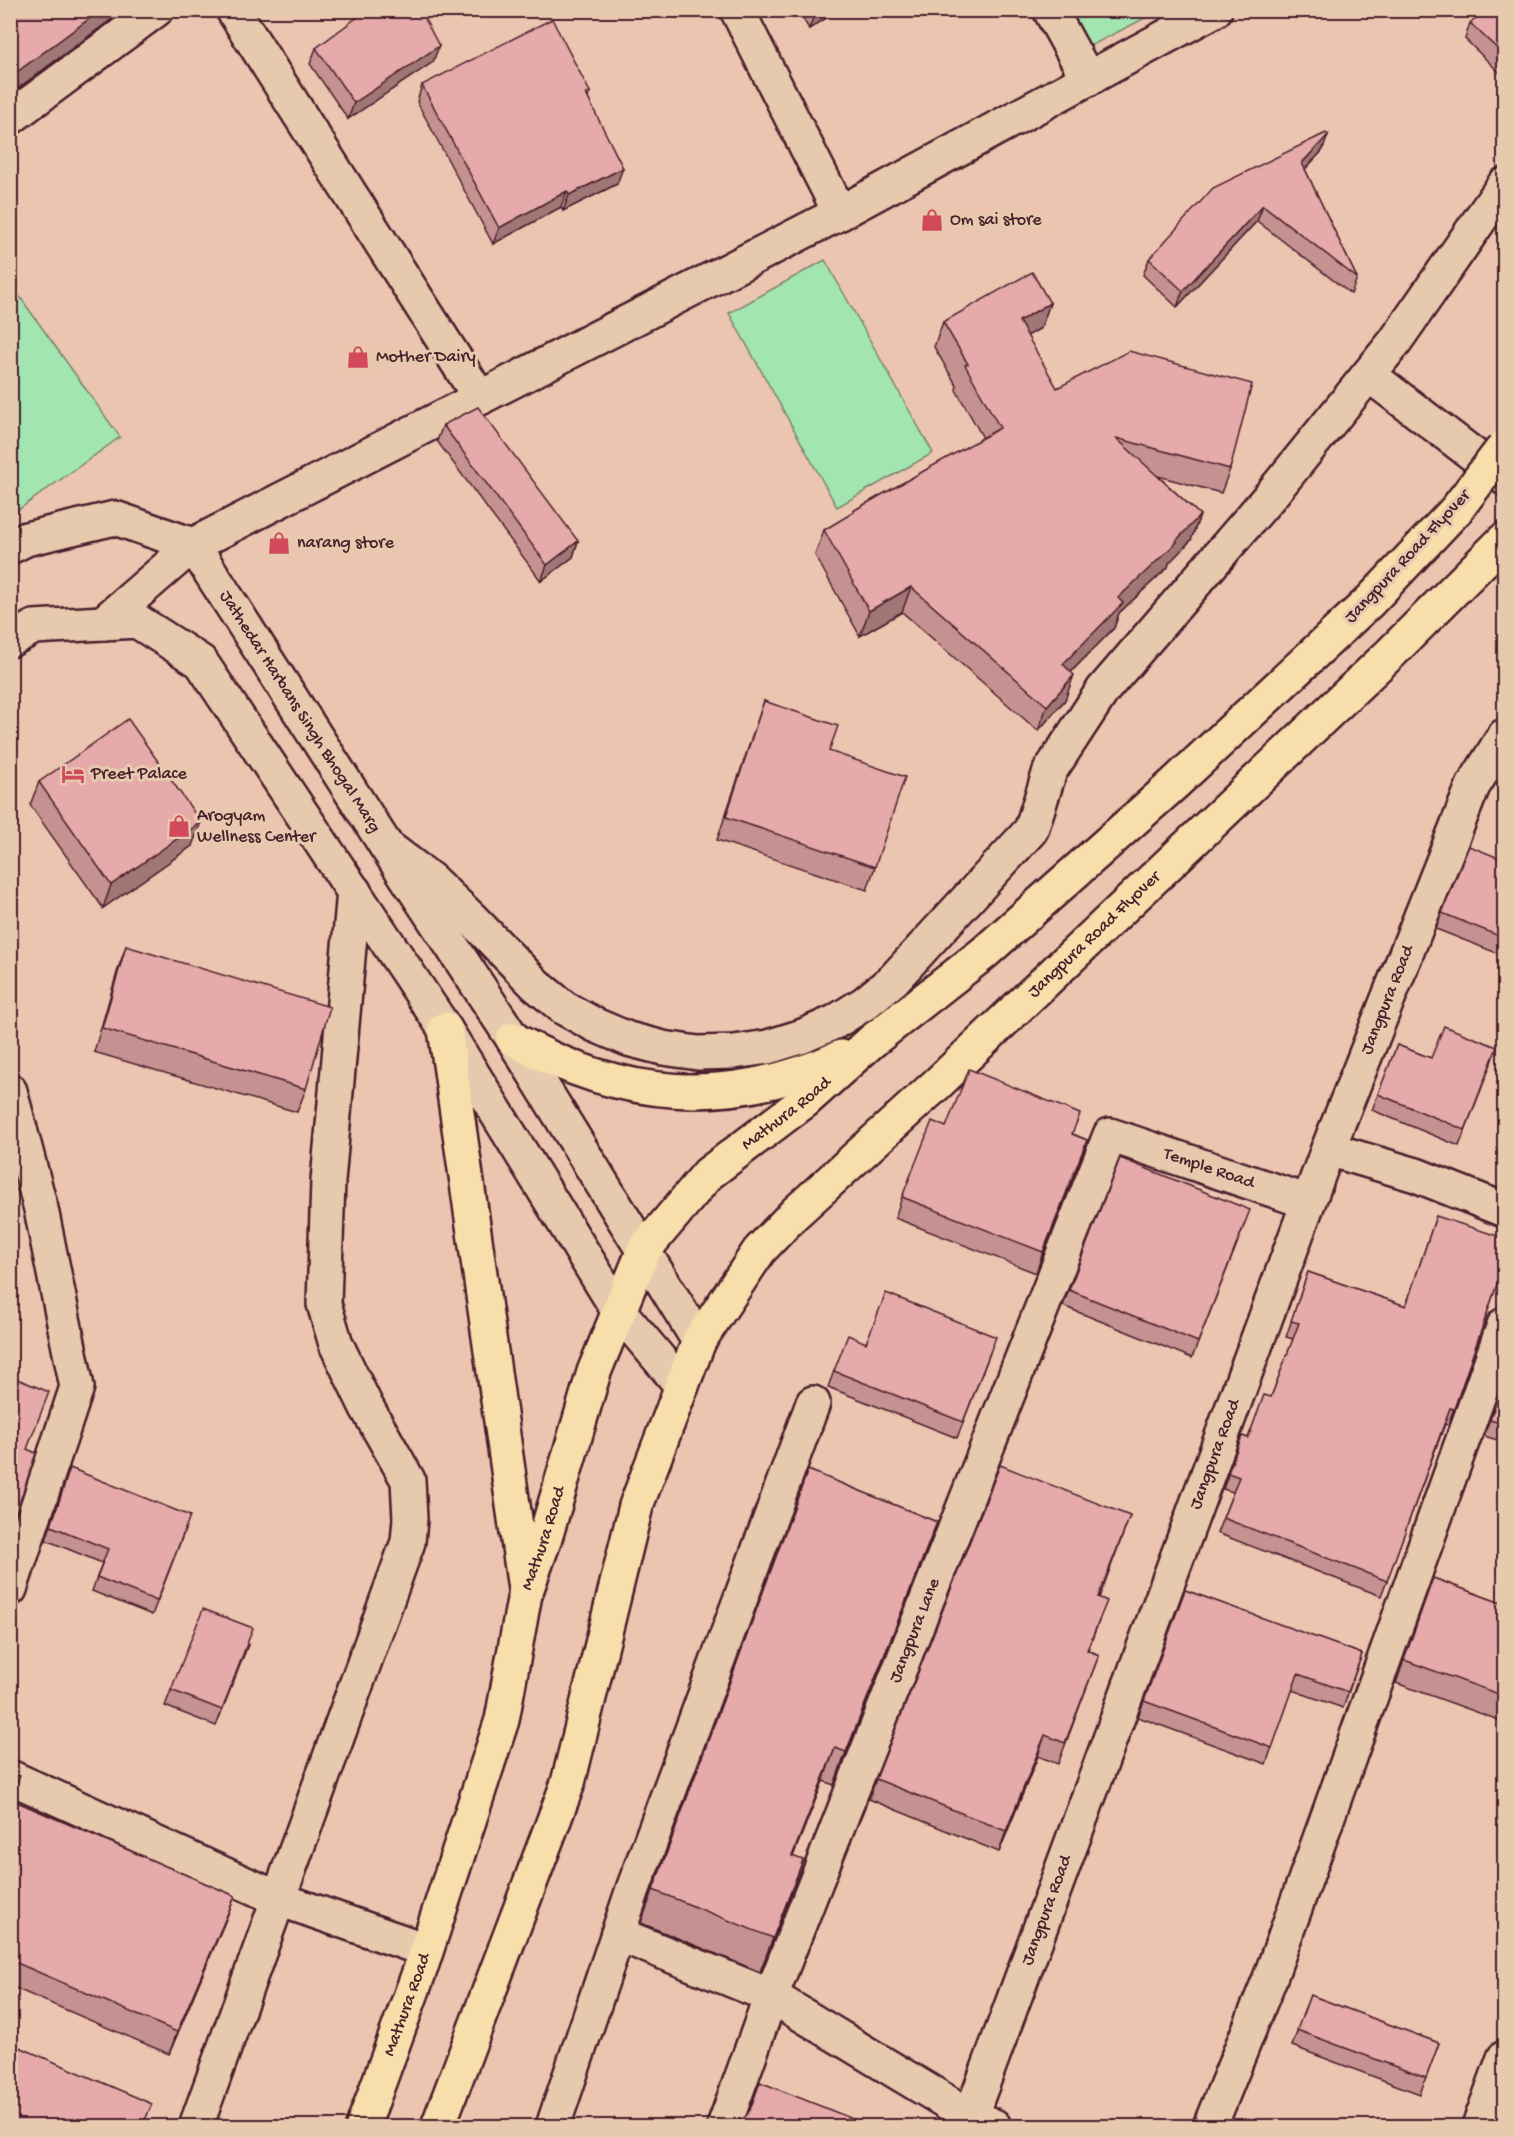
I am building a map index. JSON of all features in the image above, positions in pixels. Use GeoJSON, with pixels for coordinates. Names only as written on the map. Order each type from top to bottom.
{"type":"FeatureCollection","features":[{"type":"Feature","properties":{"kind":"main road","name":"Jangpura Road Flyover"},"geometry":{"type":"LineString","coordinates":[[872,1041],[984,953],[1174,784],[1370,600],[1456,510],[1504,447]]}},
{"type":"Feature","properties":{"kind":"main road","name":"Jangpura Road Flyover"},"geometry":{"type":"LineString","coordinates":[[699,1341],[759,1251],[794,1214],[970,1053],[1391,653],[1504,540]]}},
{"type":"Feature","properties":{"kind":"main road"},"geometry":{"type":"LineString","coordinates":[[445,1029],[525,1594]]}},
{"type":"Feature","properties":{"kind":"main road"},"geometry":{"type":"LineString","coordinates":[[513,1039],[540,1054],[599,1077],[651,1088],[692,1091],[755,1086],[786,1079],[816,1069],[872,1041]]}},
{"type":"Feature","properties":{"kind":"main road","name":"Mathura Road"},"geometry":{"type":"LineString","coordinates":[[363,2127],[426,1950],[502,1720],[525,1594],[545,1538],[594,1372],[644,1250],[708,1174],[806,1100],[872,1041]]}},
{"type":"Feature","properties":{"kind":"main road"},"geometry":{"type":"LineString","coordinates":[[438,2127],[567,1783],[636,1506],[699,1341]]}},
{"type":"Feature","properties":{"kind":"street"},"geometry":{"type":"LineString","coordinates":[[10,118],[156,10]]}},
{"type":"Feature","properties":{"kind":"street"},"geometry":{"type":"LineString","coordinates":[[233,10],[480,398]]}},
{"type":"Feature","properties":{"kind":"street"},"geometry":{"type":"LineString","coordinates":[[737,10],[840,213]]}},
{"type":"Feature","properties":{"kind":"street"},"geometry":{"type":"LineString","coordinates":[[1050,10],[1088,79]]}},
{"type":"Feature","properties":{"kind":"street"},"geometry":{"type":"LineString","coordinates":[[103,623],[193,545],[840,213],[1215,10]]}},
{"type":"Feature","properties":{"kind":"street"},"geometry":{"type":"LineString","coordinates":[[386,846],[431,880],[536,986],[564,1008],[628,1039],[663,1048],[698,1053],[734,1052],[768,1047],[803,1036],[835,1022],[865,1003],[893,980],[1031,830],[1050,771],[1103,690],[1270,496],[1369,375],[1394,343],[1504,185]]}},
{"type":"Feature","properties":{"kind":"street"},"geometry":{"type":"LineString","coordinates":[[1369,375],[1504,478]]}},
{"type":"Feature","properties":{"kind":"street"},"geometry":{"type":"LineString","coordinates":[[10,547],[26,539],[115,518],[193,545]]}},
{"type":"Feature","properties":{"kind":"street","name":"Jathedar Harbans Singh Bhogal Marg"},"geometry":{"type":"LineString","coordinates":[[193,545],[513,1039],[699,1341]]}},
{"type":"Feature","properties":{"kind":"street"},"geometry":{"type":"LineString","coordinates":[[10,640],[34,627],[137,621],[201,662],[445,1029],[618,1310],[682,1386]]}},
{"type":"Feature","properties":{"kind":"street","name":"Jangpura Road"},"geometry":{"type":"LineString","coordinates":[[977,2123],[1328,1149],[1473,786],[1504,736]]}},
{"type":"Feature","properties":{"kind":"street"},"geometry":{"type":"LineString","coordinates":[[196,2127],[408,1542],[410,1519],[408,1480],[366,1406],[336,1344],[324,1304],[328,1181],[354,891]]}},
{"type":"Feature","properties":{"kind":"street"},"geometry":{"type":"LineString","coordinates":[[10,1091],[41,1209],[77,1388],[10,1589]]}},
{"type":"Feature","properties":{"kind":"street","name":"Temple Road"},"geometry":{"type":"LineString","coordinates":[[1110,1135],[1308,1202]]}},
{"type":"Feature","properties":{"kind":"street","name":"Jangpura Lane"},"geometry":{"type":"LineString","coordinates":[[724,2127],[771,1996],[1110,1135]]}},
{"type":"Feature","properties":{"kind":"street"},"geometry":{"type":"LineString","coordinates":[[1328,1149],[1416,1175],[1504,1210]]}},
{"type":"Feature","properties":{"kind":"street"},"geometry":{"type":"LineString","coordinates":[[1210,2127],[1270,1978],[1504,1325]]}},
{"type":"Feature","properties":{"kind":"street"},"geometry":{"type":"LineString","coordinates":[[553,2127],[637,1878],[813,1403]]}},
{"type":"Feature","properties":{"kind":"street"},"geometry":{"type":"LineString","coordinates":[[10,1777],[279,1899],[426,1950]]}},
{"type":"Feature","properties":{"kind":"street"},"geometry":{"type":"LineString","coordinates":[[618,1934],[771,1996],[977,2123]]}},
{"type":"Feature","properties":{"kind":"street"},"geometry":{"type":"LineString","coordinates":[[1479,2127],[1504,2058]]}},
{"type":"Feature","properties":{"kind":"green space"},"geometry":{"type":"Polygon","coordinates":[[[1070,11],[1159,11],[1090,46],[1070,11]]]}},
{"type":"Feature","properties":{"kind":"green space"},"geometry":{"type":"Polygon","coordinates":[[[825,260],[933,453],[837,507],[729,313],[825,260]]]}},
{"type":"Feature","properties":{"kind":"green space"},"geometry":{"type":"Polygon","coordinates":[[[10,283],[120,437],[11,515],[10,515],[10,283]]]}},
{"type":"Feature","properties":{"kind":"building"},"geometry":{"type":"Polygon","coordinates":[[[10,10],[101,10],[10,77],[10,10]]]}},
{"type":"Feature","properties":{"kind":"building"},"geometry":{"type":"Polygon","coordinates":[[[367,10],[420,10],[439,46],[354,103],[316,48],[367,10]]]}},
{"type":"Feature","properties":{"kind":"building"},"geometry":{"type":"Polygon","coordinates":[[[808,10],[826,10],[813,18],[808,10]]]}},
{"type":"Feature","properties":{"kind":"building"},"geometry":{"type":"Polygon","coordinates":[[[1485,10],[1504,10],[1504,55],[1470,23],[1485,10]]]}},
{"type":"Feature","properties":{"kind":"building"},"geometry":{"type":"Polygon","coordinates":[[[552,19],[590,92],[586,94],[623,168],[569,195],[567,191],[499,228],[422,85],[552,19]]]}},
{"type":"Feature","properties":{"kind":"building"},"geometry":{"type":"Polygon","coordinates":[[[1326,133],[1328,135],[1302,163],[1357,278],[1263,205],[1183,291],[1149,259],[1213,188],[1326,133]]]}},
{"type":"Feature","properties":{"kind":"building"},"geometry":{"type":"Polygon","coordinates":[[[1032,272],[1050,303],[1019,321],[1057,388],[1129,351],[1252,384],[1230,469],[1116,438],[1200,515],[1177,542],[1118,598],[1123,603],[1063,664],[1074,675],[1047,706],[911,587],[869,611],[824,530],[853,511],[1000,428],[965,365],[968,364],[943,322],[1032,272]]]}},
{"type":"Feature","properties":{"kind":"building"},"geometry":{"type":"Polygon","coordinates":[[[478,407],[578,541],[547,565],[443,425],[478,407]]]}},
{"type":"Feature","properties":{"kind":"building"},"geometry":{"type":"Polygon","coordinates":[[[764,701],[838,726],[829,751],[905,777],[875,867],[726,817],[764,701]]]}},
{"type":"Feature","properties":{"kind":"building","name":"Preet Palace"},"geometry":{"type":"Polygon","coordinates":[[[128,719],[201,822],[111,885],[39,782],[128,719]]]}},
{"type":"Feature","properties":{"kind":"building"},"geometry":{"type":"Polygon","coordinates":[[[1469,846],[1504,860],[1504,938],[1442,913],[1469,846]]]}},
{"type":"Feature","properties":{"kind":"building"},"geometry":{"type":"Polygon","coordinates":[[[126,946],[330,1007],[306,1089],[102,1028],[126,946]]]}},
{"type":"Feature","properties":{"kind":"building"},"geometry":{"type":"Polygon","coordinates":[[[1444,1026],[1497,1047],[1465,1130],[1378,1094],[1397,1045],[1431,1058],[1444,1026]]]}},
{"type":"Feature","properties":{"kind":"building"},"geometry":{"type":"Polygon","coordinates":[[[969,1069],[1080,1114],[1072,1134],[1087,1140],[1043,1252],[902,1197],[932,1121],[946,1127],[969,1069]]]}},
{"type":"Feature","properties":{"kind":"building"},"geometry":{"type":"Polygon","coordinates":[[[1120,1158],[1250,1210],[1198,1342],[1069,1290],[1120,1158]]]}},
{"type":"Feature","properties":{"kind":"building"},"geometry":{"type":"Polygon","coordinates":[[[1436,1216],[1504,1238],[1504,1264],[1454,1409],[1450,1408],[1387,1581],[1223,1518],[1239,1477],[1228,1473],[1242,1436],[1248,1438],[1264,1395],[1271,1397],[1299,1323],[1291,1321],[1308,1272],[1406,1306],[1436,1216]]]}},
{"type":"Feature","properties":{"kind":"building"},"geometry":{"type":"Polygon","coordinates":[[[886,1293],[996,1337],[963,1422],[834,1371],[848,1335],[866,1343],[886,1293]]]}},
{"type":"Feature","properties":{"kind":"building"},"geometry":{"type":"Polygon","coordinates":[[[10,1376],[49,1392],[27,1449],[36,1453],[17,1510],[10,1508],[10,1376]]]}},
{"type":"Feature","properties":{"kind":"building"},"geometry":{"type":"Polygon","coordinates":[[[1504,1379],[1504,1424],[1490,1420],[1504,1379]]]}},
{"type":"Feature","properties":{"kind":"building"},"geometry":{"type":"Polygon","coordinates":[[[1000,1465],[1130,1516],[1098,1597],[1107,1601],[1087,1650],[1099,1655],[1065,1743],[1045,1735],[1006,1831],[876,1779],[1000,1465]]]}},
{"type":"Feature","properties":{"kind":"building"},"geometry":{"type":"Polygon","coordinates":[[[70,1468],[190,1516],[157,1601],[97,1577],[108,1549],[51,1526],[70,1468]]]}},
{"type":"Feature","properties":{"kind":"building"},"geometry":{"type":"Polygon","coordinates":[[[808,1470],[937,1522],[846,1752],[835,1748],[792,1856],[803,1860],[773,1938],[653,1890],[808,1470]]]}},
{"type":"Feature","properties":{"kind":"building"},"geometry":{"type":"Polygon","coordinates":[[[1433,1578],[1504,1604],[1504,1696],[1404,1660],[1433,1578]]]}},
{"type":"Feature","properties":{"kind":"building"},"geometry":{"type":"Polygon","coordinates":[[[1185,1590],[1362,1654],[1348,1692],[1298,1674],[1272,1748],[1144,1701],[1185,1590]]]}},
{"type":"Feature","properties":{"kind":"building"},"geometry":{"type":"Polygon","coordinates":[[[203,1609],[253,1628],[222,1710],[171,1690],[203,1609]]]}},
{"type":"Feature","properties":{"kind":"building"},"geometry":{"type":"Polygon","coordinates":[[[10,1773],[20,1776],[10,1799],[10,1773]]]}},
{"type":"Feature","properties":{"kind":"building"},"geometry":{"type":"Polygon","coordinates":[[[10,1799],[235,1896],[177,2032],[10,1960],[10,1799]]]}},
{"type":"Feature","properties":{"kind":"building"},"geometry":{"type":"Polygon","coordinates":[[[1310,1995],[1439,2043],[1426,2078],[1297,2030],[1310,1995]]]}},
{"type":"Feature","properties":{"kind":"building"},"geometry":{"type":"Polygon","coordinates":[[[10,2043],[152,2104],[142,2127],[10,2127],[10,2043]]]}},
{"type":"Feature","properties":{"kind":"building"},"geometry":{"type":"Polygon","coordinates":[[[760,2082],[873,2127],[735,2127],[737,2121],[745,2117],[750,2110],[760,2082]]]}},
{"type":"Feature","properties":{"kind":"place","name":"Om sai store"},"geometry":{"type":"Point","coordinates":[932,220]}},
{"type":"Feature","properties":{"kind":"place","name":"Mother Dairy"},"geometry":{"type":"Point","coordinates":[358,357]}},
{"type":"Feature","properties":{"kind":"place","name":"narang store"},"geometry":{"type":"Point","coordinates":[279,543]}},
{"type":"Feature","properties":{"kind":"place","name":"Preet Palace"},"geometry":{"type":"Point","coordinates":[73,774]}},
{"type":"Feature","properties":{"kind":"place","name":"Arogyam Wellness Center"},"geometry":{"type":"Point","coordinates":[179,826]}}]}
